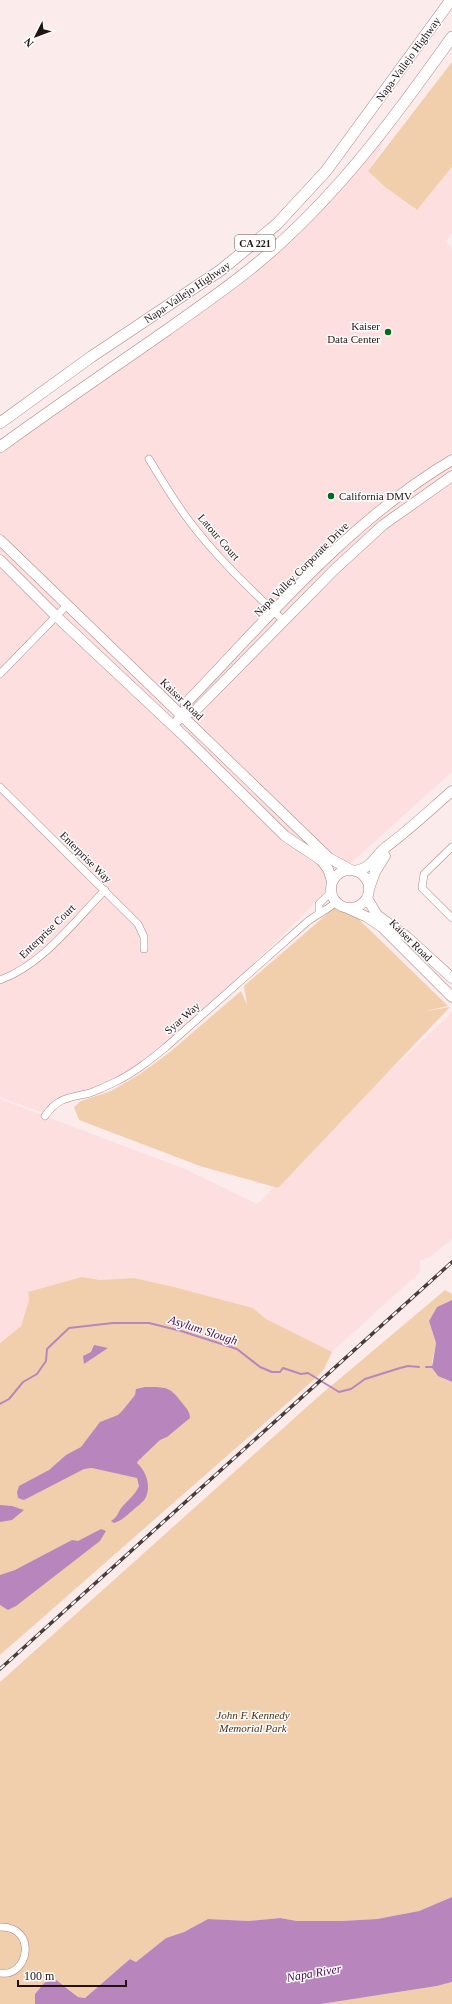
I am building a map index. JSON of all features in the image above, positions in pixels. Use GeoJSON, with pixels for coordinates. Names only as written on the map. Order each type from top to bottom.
{"type":"FeatureCollection","features":[{"type":"Feature","properties":{"kind":"main road","name":"Napa-Vallejo Highway"},"geometry":{"type":"LineString","coordinates":[[0,423],[91,357],[221,270],[277,224],[326,171],[451,0]]}},
{"type":"Feature","properties":{"kind":"main road","name":"Napa-Vallejo Highway"},"geometry":{"type":"LineString","coordinates":[[0,447],[232,284],[289,236],[325,200],[364,156],[388,126],[452,37]]}},
{"type":"Feature","properties":{"kind":"street","name":"Latour Court"},"geometry":{"type":"LineString","coordinates":[[149,459],[177,503],[199,533],[284,621]]}},
{"type":"Feature","properties":{"kind":"street","name":"Napa Valley Corporate Drive"},"geometry":{"type":"LineString","coordinates":[[184,714],[186,703],[340,545],[409,488],[452,460]]}},
{"type":"Feature","properties":{"kind":"street","name":"Napa Valley Corporate Drive"},"geometry":{"type":"LineString","coordinates":[[173,725],[184,714],[194,712],[334,570],[383,525],[452,476]]}},
{"type":"Feature","properties":{"kind":"street","name":"Kaiser Road"},"geometry":{"type":"LineString","coordinates":[[0,540],[184,714],[329,858],[353,870]]}},
{"type":"Feature","properties":{"kind":"street"},"geometry":{"type":"LineString","coordinates":[[0,560],[56,616],[173,725],[285,836],[320,860],[328,869],[332,881],[331,892],[336,902],[348,908],[357,907],[368,893],[375,872],[395,841]]}},
{"type":"Feature","properties":{"kind":"street"},"geometry":{"type":"LineString","coordinates":[[0,674],[67,605]]}},
{"type":"Feature","properties":{"kind":"street","name":"Enterprise Way"},"geometry":{"type":"LineString","coordinates":[[0,787],[138,924],[144,937],[144,949]]}},
{"type":"Feature","properties":{"kind":"street"},"geometry":{"type":"LineString","coordinates":[[332,881],[340,873],[372,864],[380,852],[450,796]]}},
{"type":"Feature","properties":{"kind":"street"},"geometry":{"type":"LineString","coordinates":[[452,847],[424,874],[422,888],[452,918]]}},
{"type":"Feature","properties":{"kind":"street"},"geometry":{"type":"LineString","coordinates":[[353,870],[365,878],[368,893]]}},
{"type":"Feature","properties":{"kind":"street","name":"Enterprise Court"},"geometry":{"type":"LineString","coordinates":[[0,980],[18,973],[34,962],[104,890]]}},
{"type":"Feature","properties":{"kind":"street","name":"Syar Way"},"geometry":{"type":"LineString","coordinates":[[319,912],[319,904],[331,892]]}},
{"type":"Feature","properties":{"kind":"street","name":"Kaiser Road"},"geometry":{"type":"LineString","coordinates":[[368,893],[377,915],[407,937],[452,978]]}},
{"type":"Feature","properties":{"kind":"street","name":"Syar Way"},"geometry":{"type":"LineString","coordinates":[[45,1116],[51,1106],[60,1101],[107,1086],[145,1063],[166,1047],[319,912],[326,911],[336,902]]}},
{"type":"Feature","properties":{"kind":"street","name":"Kaiser Road"},"geometry":{"type":"LineString","coordinates":[[348,908],[367,917],[382,927],[452,997]]}},
{"type":"Feature","properties":{"kind":"street"},"geometry":{"type":"LineString","coordinates":[[0,1927],[12,1928],[19,1932],[23,1939],[25,1953],[20,1966],[4,1974],[0,1973]]}},
{"type":"Feature","properties":{"kind":"shaded area"},"geometry":{"type":"Polygon","coordinates":[[[402,107],[368,171],[385,187],[416,210],[452,167],[452,233],[446,241],[452,249],[452,772],[344,869],[322,895],[281,937],[165,1046],[116,1080],[88,1090],[56,1098],[43,1113],[0,1097],[0,447],[289,236],[402,107]]]}},
{"type":"Feature","properties":{"kind":"shaded area"},"geometry":{"type":"Polygon","coordinates":[[[452,1012],[452,1239],[430,1257],[420,1261],[420,1272],[332,1352],[266,1319],[253,1308],[134,1278],[100,1280],[82,1277],[29,1300],[21,1326],[0,1343],[0,1099],[185,1169],[257,1204],[371,1089],[452,1012]]]}},
{"type":"Feature","properties":{"kind":"green space"},"geometry":{"type":"Polygon","coordinates":[[[452,62],[452,167],[417,210],[385,187],[368,171],[452,62]]]}},
{"type":"Feature","properties":{"kind":"green space"},"geometry":{"type":"Polygon","coordinates":[[[341,902],[448,1006],[421,1012],[450,1007],[278,1188],[200,1166],[79,1120],[74,1107],[81,1101],[111,1091],[140,1074],[170,1052],[241,991],[247,1005],[244,986],[341,902]]]}},
{"type":"Feature","properties":{"kind":"green space"},"geometry":{"type":"Polygon","coordinates":[[[82,1277],[100,1280],[134,1278],[253,1308],[266,1319],[332,1352],[324,1369],[317,1377],[0,1655],[0,1343],[21,1326],[29,1300],[28,1292],[82,1277]]]}},
{"type":"Feature","properties":{"kind":"green space","name":"John F. Kennedy Memorial Park"},"geometry":{"type":"Polygon","coordinates":[[[445,1290],[452,1294],[452,1300],[437,1307],[429,1321],[436,1343],[432,1363],[444,1379],[452,1382],[452,1897],[419,1911],[377,1919],[297,1921],[280,1918],[249,1921],[208,1919],[184,1932],[166,1938],[136,1962],[130,1959],[85,1998],[78,1997],[66,1987],[44,1983],[35,1994],[35,2004],[0,2004],[0,1682],[318,1397],[445,1290]]]}},
{"type":"Feature","properties":{"kind":"green space"},"geometry":{"type":"Polygon","coordinates":[[[452,1982],[452,2004],[321,2004],[437,1986],[452,1982]]]}},
{"type":"Feature","properties":{"kind":"water"},"geometry":{"type":"Polygon","coordinates":[[[452,1300],[452,1382],[438,1376],[432,1368],[436,1343],[429,1321],[437,1307],[452,1300]]]}},
{"type":"Feature","properties":{"kind":"water"},"geometry":{"type":"Polygon","coordinates":[[[94,1345],[108,1348],[84,1364],[83,1356],[91,1352],[94,1345]]]}},
{"type":"Feature","properties":{"kind":"water"},"geometry":{"type":"Polygon","coordinates":[[[158,1387],[171,1391],[187,1409],[190,1418],[167,1437],[160,1440],[138,1461],[137,1463],[143,1470],[148,1483],[144,1501],[126,1516],[114,1523],[111,1521],[116,1517],[121,1508],[139,1486],[137,1478],[92,1468],[84,1469],[24,1500],[18,1498],[17,1492],[19,1486],[49,1470],[66,1455],[81,1447],[100,1422],[118,1415],[135,1395],[136,1389],[158,1387]]]}},
{"type":"Feature","properties":{"kind":"water"},"geometry":{"type":"Polygon","coordinates":[[[0,1505],[12,1506],[24,1510],[12,1520],[0,1522],[0,1505]]]}},
{"type":"Feature","properties":{"kind":"water"},"geometry":{"type":"Polygon","coordinates":[[[101,1529],[106,1531],[100,1541],[16,1606],[8,1610],[0,1605],[0,1575],[15,1570],[72,1540],[78,1541],[101,1529]]]}},
{"type":"Feature","properties":{"kind":"water","name":"Napa River"},"geometry":{"type":"Polygon","coordinates":[[[452,1897],[452,1982],[437,1986],[321,2004],[35,2004],[35,1994],[44,1983],[55,1979],[78,1997],[85,1998],[130,1959],[136,1962],[166,1938],[184,1932],[208,1919],[249,1921],[280,1918],[297,1921],[341,1921],[377,1919],[419,1911],[452,1897]]]}},
{"type":"Feature","properties":{"kind":"waterway","name":"Asylum Slough"},"geometry":{"type":"LineString","coordinates":[[0,1404],[9,1399],[23,1382],[37,1374],[46,1361],[47,1349],[69,1328],[113,1323],[149,1323],[181,1331],[237,1349],[260,1367],[272,1372],[280,1372],[283,1368],[301,1374],[308,1373],[339,1392],[351,1389],[365,1379],[400,1368],[408,1366],[419,1367]]}},
{"type":"Feature","properties":{"kind":"waterway","name":"Asylum Slough"},"geometry":{"type":"LineString","coordinates":[[426,1367],[433,1367]]}},
{"type":"Feature","properties":{"kind":"railway"},"geometry":{"type":"LineString","coordinates":[[0,1669],[452,1262]]}},
{"type":"Feature","properties":{"kind":"place","name":"Kaiser Data Center"},"geometry":{"type":"Point","coordinates":[388,332]}},
{"type":"Feature","properties":{"kind":"place","name":"California DMV"},"geometry":{"type":"Point","coordinates":[331,496]}}]}
